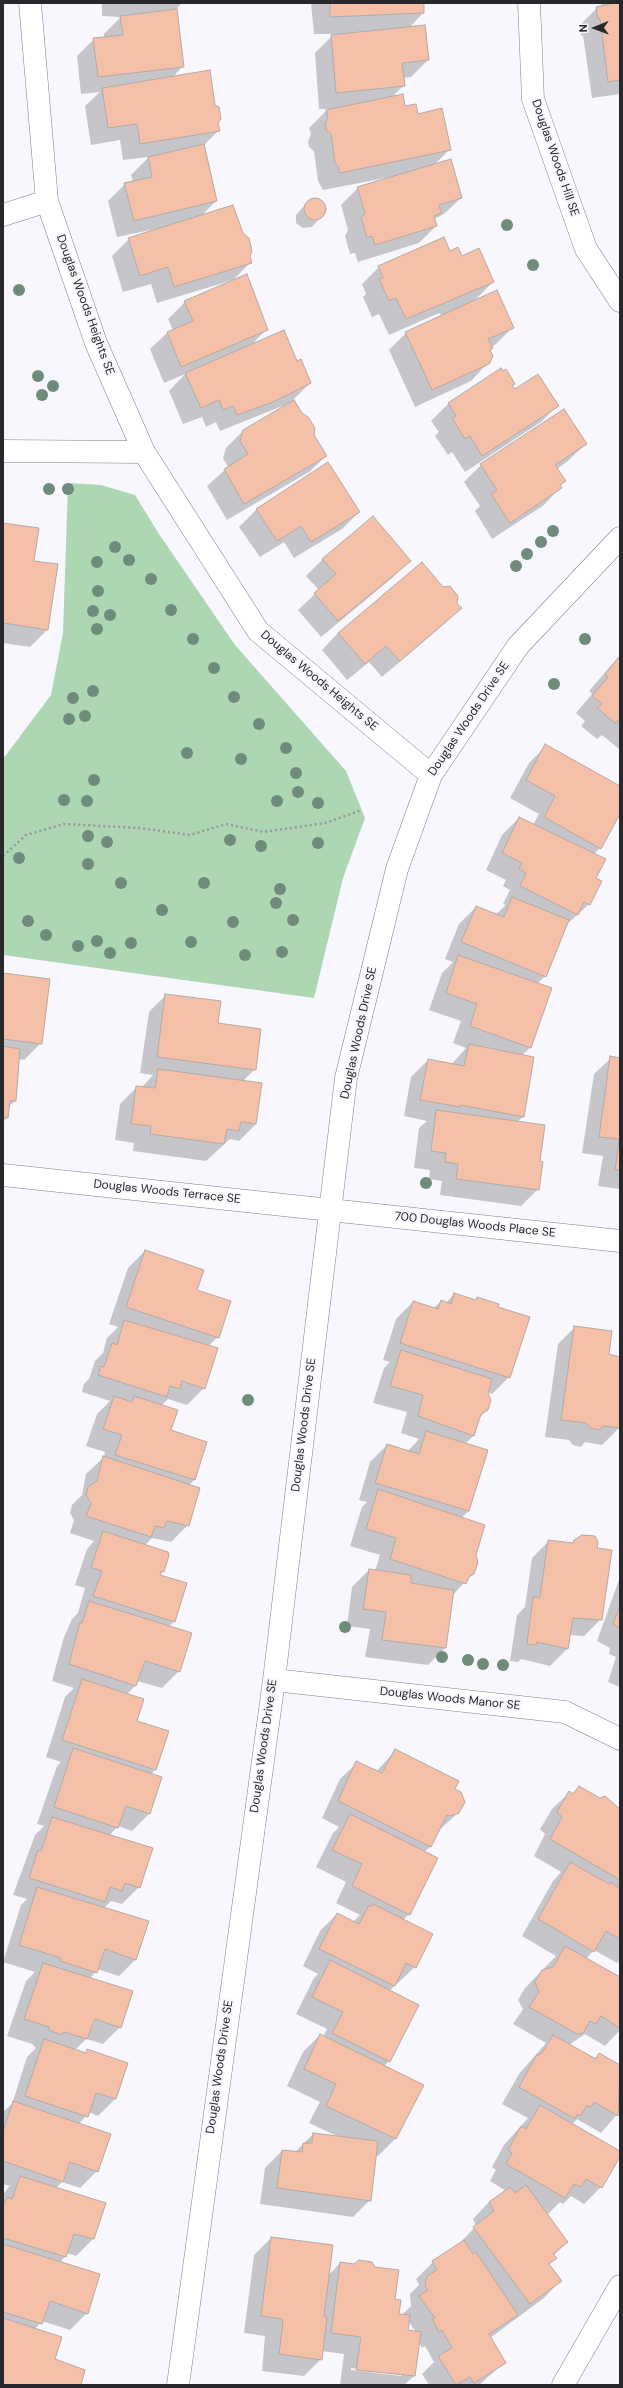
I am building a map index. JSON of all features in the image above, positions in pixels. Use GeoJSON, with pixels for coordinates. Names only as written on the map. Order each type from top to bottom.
{"type":"FeatureCollection","features":[{"type":"Feature","properties":{"kind":"street","name":"Douglas Woods Heights SE"},"geometry":{"type":"LineString","coordinates":[[30,3],[47,201],[96,343],[144,452],[258,631],[431,775]]}},
{"type":"Feature","properties":{"kind":"street","name":"Douglas Woods Hill SE"},"geometry":{"type":"LineString","coordinates":[[529,3],[533,99],[586,249],[620,301]]}},
{"type":"Feature","properties":{"kind":"street"},"geometry":{"type":"LineString","coordinates":[[3,215],[47,201]]}},
{"type":"Feature","properties":{"kind":"street"},"geometry":{"type":"LineString","coordinates":[[3,451],[144,452]]}},
{"type":"Feature","properties":{"kind":"street","name":"Douglas Woods Drive SE"},"geometry":{"type":"LineString","coordinates":[[178,2385],[274,1680],[346,1078],[397,869],[431,775],[518,646],[620,538]]}},
{"type":"Feature","properties":{"kind":"street","name":"Douglas Woods Terrace SE"},"geometry":{"type":"LineString","coordinates":[[3,1175],[330,1209]]}},
{"type":"Feature","properties":{"kind":"street","name":"700 Douglas Woods Place SE"},"geometry":{"type":"LineString","coordinates":[[330,1209],[620,1241]]}},
{"type":"Feature","properties":{"kind":"street","name":"Douglas Woods Manor SE"},"geometry":{"type":"LineString","coordinates":[[274,1680],[565,1712],[620,1739]]}},
{"type":"Feature","properties":{"kind":"street"},"geometry":{"type":"LineString","coordinates":[[563,2385],[620,2286]]}},
{"type":"Feature","properties":{"kind":"path"},"geometry":{"type":"LineString","coordinates":[[3,856],[26,835],[64,824],[140,828],[190,835],[226,824],[264,832],[325,823],[362,810]]}},
{"type":"Feature","properties":{"kind":"green space"},"geometry":{"type":"Polygon","coordinates":[[[68,483],[101,485],[135,495],[159,534],[235,645],[346,771],[365,818],[343,878],[314,998],[3,955],[3,759],[51,695],[63,633],[68,483]]]}},
{"type":"Feature","properties":{"kind":"building"},"geometry":{"type":"Polygon","coordinates":[[[330,3],[424,3],[424,13],[330,17],[330,3]]]}},
{"type":"Feature","properties":{"kind":"building"},"geometry":{"type":"Polygon","coordinates":[[[620,3],[620,80],[608,82],[600,19],[598,19],[596,7],[620,3]]]}},
{"type":"Feature","properties":{"kind":"building"},"geometry":{"type":"Polygon","coordinates":[[[177,9],[184,67],[98,77],[93,38],[123,35],[120,16],[177,9]]]}},
{"type":"Feature","properties":{"kind":"building"},"geometry":{"type":"Polygon","coordinates":[[[425,25],[429,60],[402,63],[405,86],[336,93],[331,35],[425,25]]]}},
{"type":"Feature","properties":{"kind":"building"},"geometry":{"type":"Polygon","coordinates":[[[210,70],[215,105],[219,107],[221,119],[218,123],[220,131],[140,144],[137,124],[108,128],[102,88],[210,70]]]}},
{"type":"Feature","properties":{"kind":"building"},"geometry":{"type":"Polygon","coordinates":[[[403,94],[405,106],[416,104],[418,114],[442,108],[451,150],[340,173],[338,166],[335,164],[331,134],[326,130],[325,124],[328,117],[326,110],[403,94]]]}},
{"type":"Feature","properties":{"kind":"building"},"geometry":{"type":"Polygon","coordinates":[[[204,144],[217,201],[134,221],[124,183],[152,177],[148,157],[204,144]]]}},
{"type":"Feature","properties":{"kind":"building"},"geometry":{"type":"Polygon","coordinates":[[[451,159],[462,198],[439,205],[441,213],[434,216],[437,226],[375,245],[372,236],[367,238],[361,218],[365,213],[357,187],[451,159]]]}},
{"type":"Feature","properties":{"kind":"building"},"geometry":{"type":"Polygon","coordinates":[[[315,198],[323,201],[326,209],[323,217],[315,220],[307,217],[304,209],[307,201],[315,198]]]}},
{"type":"Feature","properties":{"kind":"building"},"geometry":{"type":"Polygon","coordinates":[[[233,205],[243,233],[249,238],[252,251],[250,256],[252,263],[174,287],[168,267],[140,276],[128,238],[233,205]]]}},
{"type":"Feature","properties":{"kind":"building"},"geometry":{"type":"Polygon","coordinates":[[[444,237],[450,251],[458,247],[462,256],[479,248],[494,282],[406,319],[396,298],[389,301],[379,279],[383,278],[378,266],[444,237]]]}},
{"type":"Feature","properties":{"kind":"building"},"geometry":{"type":"Polygon","coordinates":[[[247,274],[268,330],[181,367],[167,332],[193,321],[184,301],[247,274]]]}},
{"type":"Feature","properties":{"kind":"building"},"geometry":{"type":"Polygon","coordinates":[[[497,290],[514,328],[488,339],[493,348],[490,350],[493,356],[489,364],[432,390],[405,332],[497,290]]]}},
{"type":"Feature","properties":{"kind":"building"},"geometry":{"type":"Polygon","coordinates":[[[284,330],[297,361],[301,359],[311,383],[273,402],[237,415],[233,406],[223,410],[219,400],[201,408],[185,373],[284,330]]]}},
{"type":"Feature","properties":{"kind":"building"},"geometry":{"type":"Polygon","coordinates":[[[501,368],[503,371],[506,369],[515,384],[512,385],[515,389],[538,374],[559,406],[482,456],[470,436],[465,439],[452,418],[456,416],[448,403],[501,368]]]}},
{"type":"Feature","properties":{"kind":"building"},"geometry":{"type":"Polygon","coordinates":[[[294,400],[302,413],[308,417],[315,428],[314,435],[327,456],[244,504],[224,469],[248,454],[240,441],[243,430],[294,400]]]}},
{"type":"Feature","properties":{"kind":"building"},"geometry":{"type":"Polygon","coordinates":[[[564,409],[587,444],[555,465],[566,481],[560,485],[562,488],[510,523],[491,494],[497,490],[480,464],[564,409]]]}},
{"type":"Feature","properties":{"kind":"building"},"geometry":{"type":"Polygon","coordinates":[[[328,462],[360,512],[311,542],[301,526],[277,541],[256,509],[328,462]]]}},
{"type":"Feature","properties":{"kind":"building"},"geometry":{"type":"Polygon","coordinates":[[[373,516],[411,561],[338,621],[314,593],[336,574],[322,559],[373,516]]]}},
{"type":"Feature","properties":{"kind":"building"},"geometry":{"type":"Polygon","coordinates":[[[3,523],[39,528],[34,561],[58,564],[48,630],[3,623],[3,523]]]}},
{"type":"Feature","properties":{"kind":"building"},"geometry":{"type":"Polygon","coordinates":[[[422,562],[443,587],[450,586],[458,596],[457,604],[462,608],[400,661],[386,646],[365,664],[338,633],[422,562]]]}},
{"type":"Feature","properties":{"kind":"building"},"geometry":{"type":"Polygon","coordinates":[[[620,656],[620,719],[615,723],[597,708],[602,704],[592,696],[608,677],[605,674],[620,656]]]}},
{"type":"Feature","properties":{"kind":"building"},"geometry":{"type":"Polygon","coordinates":[[[545,744],[620,786],[620,814],[601,849],[544,817],[555,796],[526,780],[545,744]]]}},
{"type":"Feature","properties":{"kind":"building"},"geometry":{"type":"Polygon","coordinates":[[[519,817],[606,859],[596,878],[602,881],[590,905],[584,902],[578,915],[520,886],[526,873],[519,869],[522,863],[502,853],[519,817]]]}},
{"type":"Feature","properties":{"kind":"building"},"geometry":{"type":"Polygon","coordinates":[[[512,897],[569,920],[546,977],[461,942],[476,906],[504,917],[512,897]]]}},
{"type":"Feature","properties":{"kind":"building"},"geometry":{"type":"Polygon","coordinates":[[[458,955],[552,988],[531,1048],[470,1026],[477,1004],[446,993],[458,955]]]}},
{"type":"Feature","properties":{"kind":"building"},"geometry":{"type":"Polygon","coordinates":[[[3,973],[50,979],[42,1044],[3,1039],[3,973]]]}},
{"type":"Feature","properties":{"kind":"building"},"geometry":{"type":"Polygon","coordinates":[[[165,994],[221,1001],[218,1023],[261,1029],[256,1070],[157,1057],[165,994]]]}},
{"type":"Feature","properties":{"kind":"building"},"geometry":{"type":"Polygon","coordinates":[[[469,1044],[534,1057],[524,1117],[460,1105],[460,1107],[420,1100],[428,1059],[464,1066],[469,1044]]]}},
{"type":"Feature","properties":{"kind":"building"},"geometry":{"type":"Polygon","coordinates":[[[3,1046],[20,1049],[16,1101],[10,1101],[8,1118],[3,1117],[3,1046]]]}},
{"type":"Feature","properties":{"kind":"building"},"geometry":{"type":"Polygon","coordinates":[[[610,1056],[620,1058],[620,1170],[615,1170],[619,1139],[599,1137],[610,1056]]]}},
{"type":"Feature","properties":{"kind":"building"},"geometry":{"type":"Polygon","coordinates":[[[158,1069],[262,1083],[256,1124],[241,1122],[239,1131],[227,1129],[224,1144],[150,1134],[151,1126],[131,1124],[136,1086],[155,1088],[158,1069]]]}},
{"type":"Feature","properties":{"kind":"building"},"geometry":{"type":"Polygon","coordinates":[[[436,1110],[545,1125],[540,1161],[543,1162],[539,1190],[456,1179],[458,1164],[445,1162],[446,1153],[431,1151],[436,1110]]]}},
{"type":"Feature","properties":{"kind":"building"},"geometry":{"type":"Polygon","coordinates":[[[145,1250],[204,1270],[197,1290],[231,1301],[219,1338],[126,1307],[145,1250]]]}},
{"type":"Feature","properties":{"kind":"building"},"geometry":{"type":"Polygon","coordinates":[[[454,1293],[476,1300],[477,1297],[499,1304],[498,1307],[530,1317],[510,1378],[400,1343],[413,1301],[438,1309],[441,1300],[451,1304],[454,1293]]]}},
{"type":"Feature","properties":{"kind":"building"},"geometry":{"type":"Polygon","coordinates":[[[124,1320],[218,1348],[205,1389],[182,1381],[180,1389],[170,1386],[167,1397],[98,1375],[101,1366],[104,1367],[112,1343],[117,1345],[124,1320]]]}},
{"type":"Feature","properties":{"kind":"building"},"geometry":{"type":"Polygon","coordinates":[[[574,1326],[612,1331],[609,1354],[620,1357],[620,1428],[603,1426],[599,1430],[590,1428],[586,1423],[561,1420],[574,1326]]]}},
{"type":"Feature","properties":{"kind":"building"},"geometry":{"type":"Polygon","coordinates":[[[401,1350],[492,1379],[488,1393],[491,1400],[488,1410],[481,1414],[474,1436],[418,1416],[423,1395],[390,1386],[401,1350]]]}},
{"type":"Feature","properties":{"kind":"building"},"geometry":{"type":"Polygon","coordinates":[[[114,1396],[132,1402],[134,1396],[178,1410],[171,1430],[207,1442],[195,1480],[115,1455],[122,1435],[103,1429],[114,1396]]]}},
{"type":"Feature","properties":{"kind":"building"},"geometry":{"type":"Polygon","coordinates":[[[426,1431],[488,1450],[469,1511],[375,1483],[387,1444],[419,1454],[426,1431]]]}},
{"type":"Feature","properties":{"kind":"building"},"geometry":{"type":"Polygon","coordinates":[[[103,1456],[200,1488],[189,1526],[167,1521],[164,1528],[155,1526],[151,1537],[86,1516],[91,1503],[86,1495],[88,1487],[97,1481],[103,1456]]]}},
{"type":"Feature","properties":{"kind":"building"},"geometry":{"type":"Polygon","coordinates":[[[378,1489],[485,1525],[476,1555],[478,1562],[474,1574],[469,1577],[466,1584],[390,1559],[396,1538],[366,1529],[378,1489]]]}},
{"type":"Feature","properties":{"kind":"building"},"geometry":{"type":"Polygon","coordinates":[[[103,1531],[168,1552],[169,1555],[164,1572],[161,1571],[160,1575],[187,1583],[175,1622],[93,1596],[102,1571],[91,1568],[103,1531]]]}},
{"type":"Feature","properties":{"kind":"building"},"geometry":{"type":"Polygon","coordinates":[[[582,1535],[595,1536],[598,1542],[597,1548],[612,1550],[602,1620],[573,1618],[568,1649],[537,1642],[536,1645],[527,1644],[533,1597],[540,1597],[548,1540],[573,1543],[574,1540],[582,1535]]]}},
{"type":"Feature","properties":{"kind":"building"},"geometry":{"type":"Polygon","coordinates":[[[369,1569],[411,1575],[411,1583],[454,1590],[446,1648],[382,1640],[386,1612],[363,1609],[369,1569]]]}},
{"type":"Feature","properties":{"kind":"building"},"geometry":{"type":"Polygon","coordinates":[[[89,1601],[192,1633],[180,1672],[145,1661],[136,1686],[69,1664],[80,1622],[82,1623],[89,1601]]]}},
{"type":"Feature","properties":{"kind":"building"},"geometry":{"type":"Polygon","coordinates":[[[620,1606],[620,1628],[613,1624],[620,1606]]]}},
{"type":"Feature","properties":{"kind":"building"},"geometry":{"type":"Polygon","coordinates":[[[82,1679],[144,1699],[137,1721],[169,1731],[156,1770],[62,1740],[82,1679]]]}},
{"type":"Feature","properties":{"kind":"building"},"geometry":{"type":"Polygon","coordinates":[[[73,1748],[162,1777],[150,1814],[126,1806],[118,1828],[54,1807],[73,1748]]]}},
{"type":"Feature","properties":{"kind":"building"},"geometry":{"type":"Polygon","coordinates":[[[395,1749],[459,1781],[455,1789],[461,1792],[465,1802],[459,1813],[450,1816],[447,1815],[431,1847],[338,1801],[356,1761],[382,1773],[395,1749]]]}},
{"type":"Feature","properties":{"kind":"building"},"geometry":{"type":"Polygon","coordinates":[[[579,1786],[600,1798],[605,1796],[620,1809],[620,1880],[550,1839],[562,1817],[557,1812],[569,1791],[573,1794],[579,1786]]]}},
{"type":"Feature","properties":{"kind":"building"},"geometry":{"type":"Polygon","coordinates":[[[350,1814],[438,1858],[410,1915],[352,1886],[362,1864],[332,1850],[350,1814]]]}},
{"type":"Feature","properties":{"kind":"building"},"geometry":{"type":"Polygon","coordinates":[[[52,1817],[153,1848],[140,1888],[125,1883],[122,1891],[110,1887],[105,1902],[29,1878],[38,1850],[41,1851],[52,1817]]]}},
{"type":"Feature","properties":{"kind":"building"},"geometry":{"type":"Polygon","coordinates":[[[570,1862],[609,1884],[610,1882],[620,1888],[620,1939],[606,1931],[594,1952],[538,1919],[570,1862]]]}},
{"type":"Feature","properties":{"kind":"building"},"geometry":{"type":"Polygon","coordinates":[[[37,1887],[149,1921],[136,1960],[105,1949],[97,1973],[60,1961],[61,1958],[19,1945],[37,1887]]]}},
{"type":"Feature","properties":{"kind":"building"},"geometry":{"type":"Polygon","coordinates":[[[373,1904],[433,1934],[416,1968],[406,1963],[395,1986],[319,1949],[337,1913],[359,1924],[369,1905],[371,1907],[373,1904]]]}},
{"type":"Feature","properties":{"kind":"building"},"geometry":{"type":"Polygon","coordinates":[[[565,1946],[620,1977],[620,2028],[601,2016],[596,2024],[590,2021],[583,2033],[577,2034],[529,2007],[539,1992],[535,1982],[542,1970],[553,1967],[565,1946]]]}},
{"type":"Feature","properties":{"kind":"building"},"geometry":{"type":"Polygon","coordinates":[[[330,1960],[419,2005],[390,2062],[332,2033],[343,2012],[312,1997],[330,1960]]]}},
{"type":"Feature","properties":{"kind":"building"},"geometry":{"type":"Polygon","coordinates":[[[43,1963],[133,1991],[121,2028],[95,2019],[87,2039],[64,2032],[62,2035],[49,2030],[49,2027],[24,2019],[43,1963]]]}},
{"type":"Feature","properties":{"kind":"building"},"geometry":{"type":"Polygon","coordinates":[[[320,2034],[424,2085],[396,2139],[326,2106],[336,2084],[304,2069],[320,2034]]]}},
{"type":"Feature","properties":{"kind":"building"},"geometry":{"type":"Polygon","coordinates":[[[553,2035],[596,2059],[599,2053],[620,2065],[618,2116],[594,2102],[591,2107],[587,2106],[580,2116],[577,2114],[575,2119],[519,2087],[536,2056],[542,2053],[553,2035]]]}},
{"type":"Feature","properties":{"kind":"building"},"geometry":{"type":"Polygon","coordinates":[[[44,2039],[86,2053],[87,2049],[128,2063],[116,2099],[96,2093],[88,2117],[25,2096],[44,2039]]]}},
{"type":"Feature","properties":{"kind":"building"},"geometry":{"type":"Polygon","coordinates":[[[13,2101],[111,2134],[98,2172],[70,2162],[63,2182],[3,2161],[3,2132],[13,2101]]]}},
{"type":"Feature","properties":{"kind":"building"},"geometry":{"type":"Polygon","coordinates":[[[540,2105],[620,2151],[620,2157],[602,2188],[586,2179],[581,2187],[574,2184],[565,2198],[506,2164],[512,2153],[508,2150],[521,2126],[526,2129],[540,2105]]]}},
{"type":"Feature","properties":{"kind":"building"},"geometry":{"type":"Polygon","coordinates":[[[313,2133],[378,2141],[371,2201],[277,2188],[282,2150],[302,2152],[303,2143],[312,2143],[313,2133]]]}},
{"type":"Feature","properties":{"kind":"building"},"geometry":{"type":"Polygon","coordinates":[[[20,2176],[106,2203],[94,2239],[74,2234],[66,2257],[3,2238],[3,2207],[7,2197],[12,2199],[20,2176]]]}},
{"type":"Feature","properties":{"kind":"building"},"geometry":{"type":"Polygon","coordinates":[[[526,2185],[568,2242],[553,2254],[557,2258],[549,2264],[562,2281],[530,2304],[473,2227],[494,2211],[489,2202],[510,2187],[515,2193],[526,2185]]]}},
{"type":"Feature","properties":{"kind":"building"},"geometry":{"type":"Polygon","coordinates":[[[271,2237],[333,2245],[324,2316],[327,2317],[322,2360],[279,2354],[283,2322],[282,2319],[261,2316],[271,2237]]]}},
{"type":"Feature","properties":{"kind":"building"},"geometry":{"type":"Polygon","coordinates":[[[464,2240],[473,2254],[476,2252],[518,2315],[489,2334],[506,2363],[474,2383],[470,2377],[456,2385],[438,2356],[452,2348],[442,2330],[439,2332],[432,2319],[435,2318],[419,2296],[428,2290],[425,2286],[427,2276],[437,2270],[432,2261],[464,2240]]]}},
{"type":"Feature","properties":{"kind":"building"},"geometry":{"type":"Polygon","coordinates":[[[3,2244],[100,2274],[88,2314],[50,2301],[42,2324],[3,2312],[3,2244]]]}},
{"type":"Feature","properties":{"kind":"building"},"geometry":{"type":"Polygon","coordinates":[[[359,2260],[372,2262],[375,2267],[399,2270],[395,2299],[401,2300],[399,2314],[410,2315],[408,2330],[421,2332],[415,2376],[356,2370],[361,2337],[331,2333],[340,2262],[354,2264],[359,2260]]]}},
{"type":"Feature","properties":{"kind":"building"},"geometry":{"type":"Polygon","coordinates":[[[3,2318],[62,2337],[55,2359],[85,2370],[81,2385],[3,2385],[3,2318]]]}}]}
